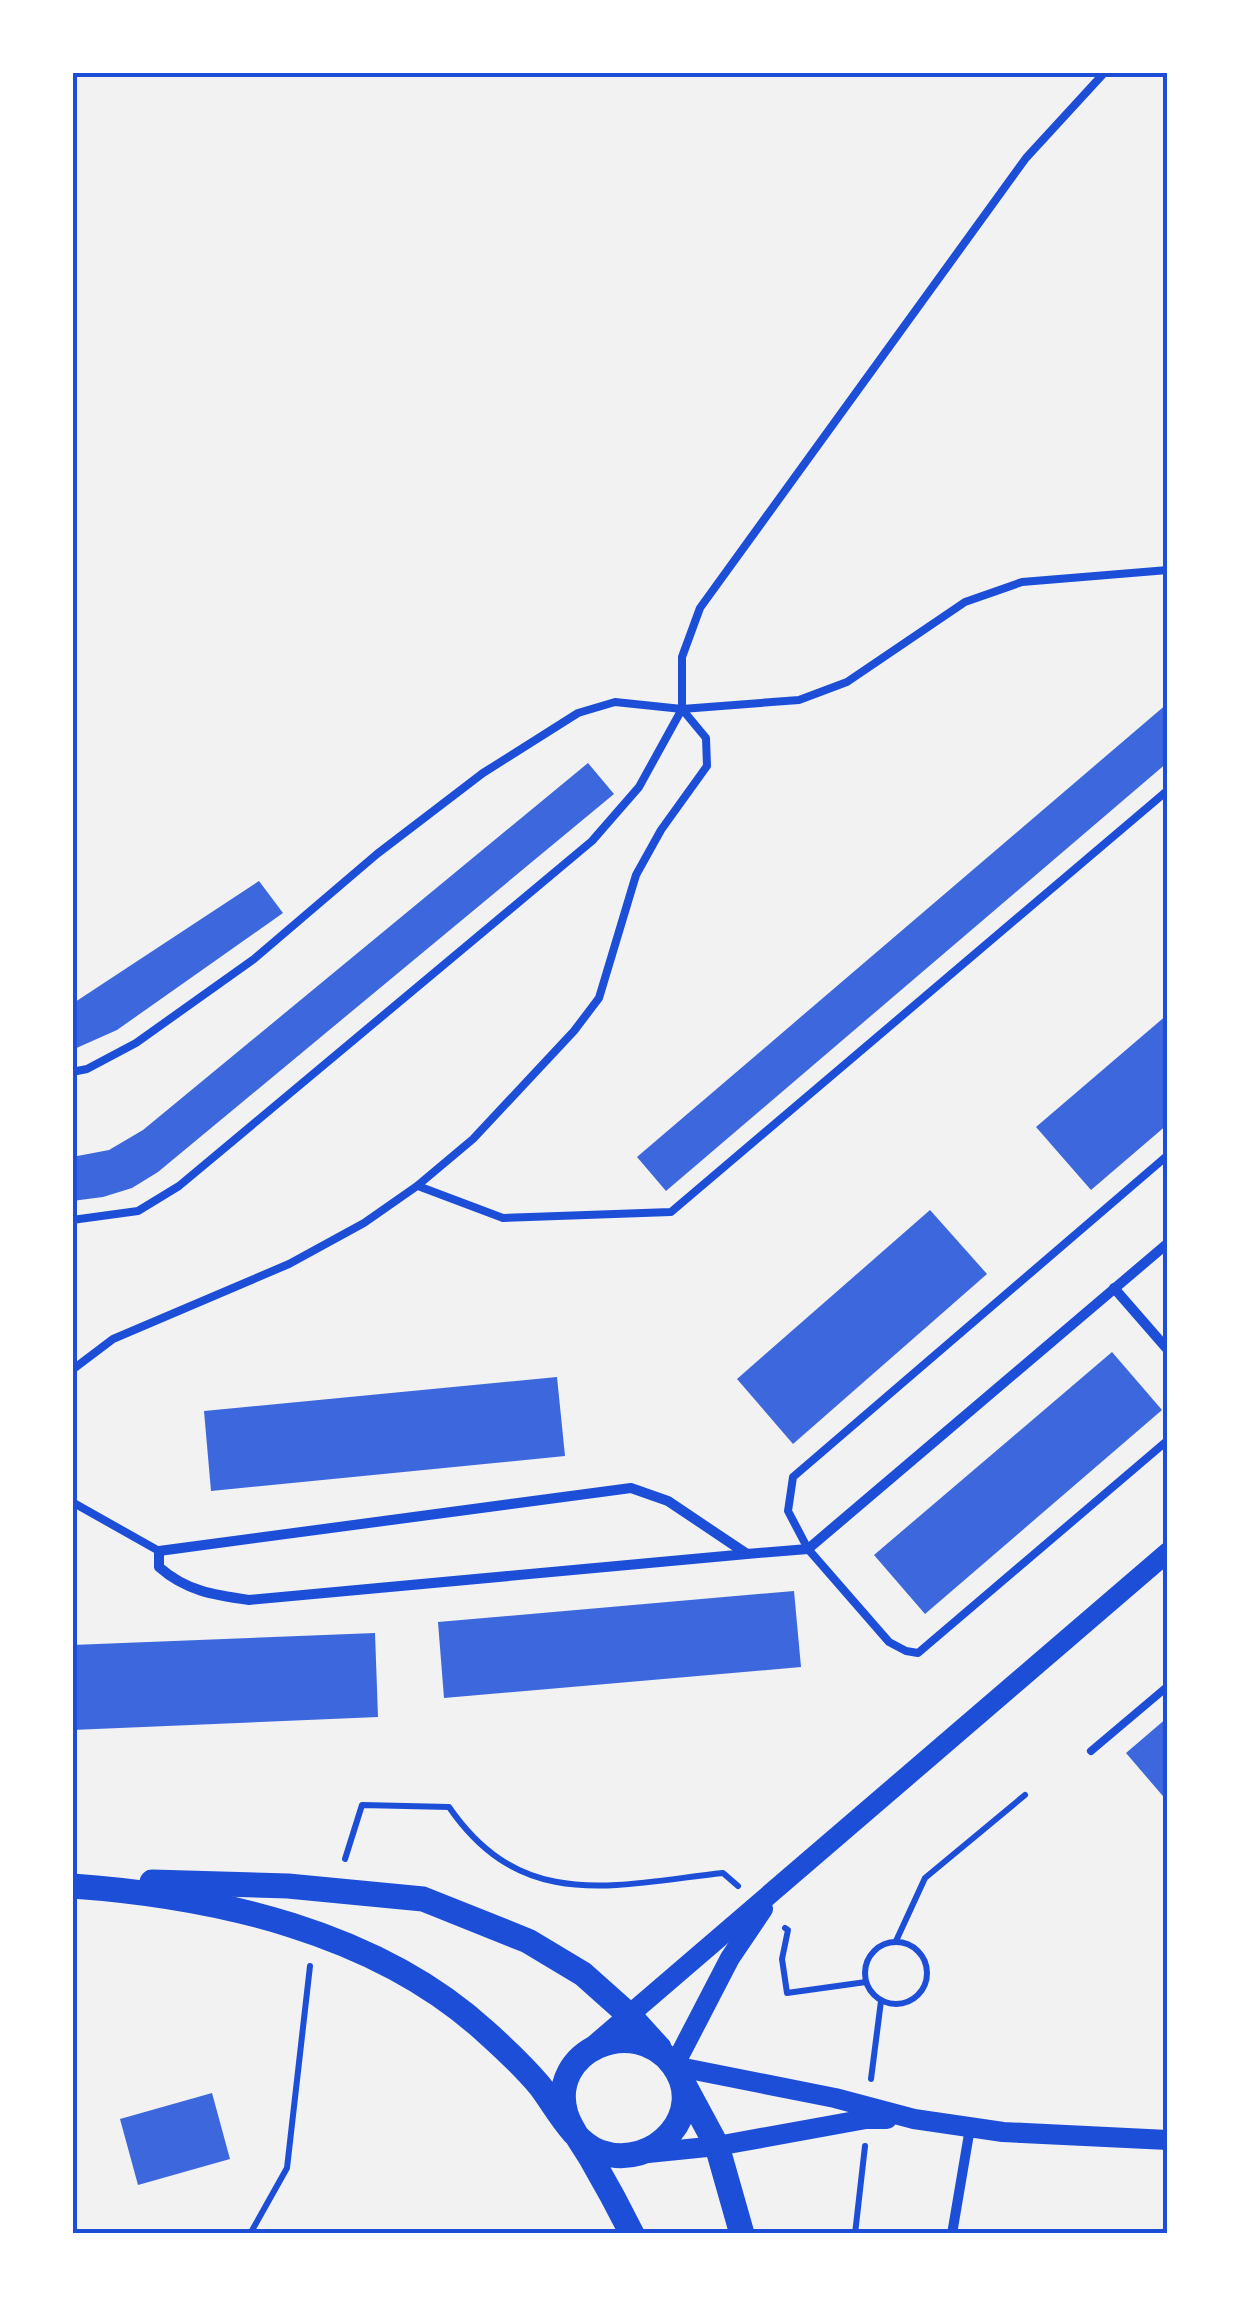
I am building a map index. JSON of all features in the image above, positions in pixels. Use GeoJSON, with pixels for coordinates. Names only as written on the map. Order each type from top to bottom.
{"type":"FeatureCollection","features":[{"type":"Feature","properties":{"kind":"main road"},"geometry":{"type":"LineString","coordinates":[[632,2234],[566,2113],[564,2088],[571,2070],[629,2015],[761,1906],[794,1873],[1168,1552]]}},
{"type":"Feature","properties":{"kind":"main road"},"geometry":{"type":"LineString","coordinates":[[72,1885],[182,1881],[423,1900],[528,1941],[584,1974],[629,2015],[674,2066],[717,2146],[742,2234]]}},
{"type":"Feature","properties":{"kind":"main road"},"geometry":{"type":"LineString","coordinates":[[72,1885],[152,1892],[262,1915],[354,1949],[424,1985],[484,2030],[537,2083],[595,2151],[620,2158],[717,2146],[866,2118],[1168,2140]]}},
{"type":"Feature","properties":{"kind":"main road"},"geometry":{"type":"LineString","coordinates":[[674,2066],[761,1906]]}},
{"type":"Feature","properties":{"kind":"main road"},"geometry":{"type":"LineString","coordinates":[[591,2048],[622,2038],[649,2044],[674,2066],[683,2092],[681,2115],[666,2139],[648,2153]]}},
{"type":"Feature","properties":{"kind":"main road"},"geometry":{"type":"LineString","coordinates":[[674,2066],[835,2098],[914,2119]]}},
{"type":"Feature","properties":{"kind":"street"},"geometry":{"type":"LineString","coordinates":[[748,1554],[668,1501],[631,1488],[158,1551],[159,1567],[176,1583],[205,1594],[249,1600],[808,1549],[1168,1242]]}},
{"type":"Feature","properties":{"kind":"street"},"geometry":{"type":"LineString","coordinates":[[1114,1288],[1168,1350]]}},
{"type":"Feature","properties":{"kind":"street"},"geometry":{"type":"LineString","coordinates":[[952,2234],[971,2127]]}},
{"type":"Feature","properties":{"kind":"lane"},"geometry":{"type":"LineString","coordinates":[[72,1220],[138,1211],[180,1186],[592,841],[639,787],[682,708],[682,657],[700,608],[1026,158],[1104,72]]}},
{"type":"Feature","properties":{"kind":"lane"},"geometry":{"type":"LineString","coordinates":[[72,1072],[86,1069],[136,1043],[254,960],[377,854],[482,774],[578,713],[615,702],[682,708],[798,700],[847,682],[965,602],[1022,582],[1168,570]]}},
{"type":"Feature","properties":{"kind":"lane"},"geometry":{"type":"LineString","coordinates":[[72,1370],[114,1339],[289,1264],[364,1222],[417,1186],[472,1140],[574,1031],[599,998],[636,875],[661,830],[707,766],[706,738],[682,708]]}},
{"type":"Feature","properties":{"kind":"lane"},"geometry":{"type":"LineString","coordinates":[[417,1186],[503,1218],[671,1212],[1168,790]]}},
{"type":"Feature","properties":{"kind":"lane"},"geometry":{"type":"LineString","coordinates":[[1168,1154],[794,1477],[788,1511],[808,1549],[889,1642],[906,1652],[918,1653],[1168,1440]]}},
{"type":"Feature","properties":{"kind":"lane"},"geometry":{"type":"LineString","coordinates":[[72,1502],[158,1551]]}},
{"type":"Feature","properties":{"kind":"lane"},"geometry":{"type":"LineString","coordinates":[[1091,1751],[1168,1686]]}},
{"type":"Feature","properties":{"kind":"path"},"geometry":{"type":"LineString","coordinates":[[896,1941],[918,1950],[928,1974],[917,1997],[892,2004],[881,2001],[866,1982],[868,1958],[876,1949],[896,1941],[925,1878],[1025,1795]]}},
{"type":"Feature","properties":{"kind":"path"},"geometry":{"type":"LineString","coordinates":[[335,1891],[362,1805],[449,1807],[470,1838],[509,1868],[589,1888],[723,1873],[788,1930],[782,1959],[787,1993],[866,1982]]}},
{"type":"Feature","properties":{"kind":"path"},"geometry":{"type":"LineString","coordinates":[[250,2234],[287,2168],[310,1967],[320,1937]]}},
{"type":"Feature","properties":{"kind":"path"},"geometry":{"type":"LineString","coordinates":[[292,1961],[324,1974]]}},
{"type":"Feature","properties":{"kind":"building"},"geometry":{"type":"Polygon","coordinates":[[[1168,703],[1168,762],[666,1191],[637,1157],[1168,703]]]}},
{"type":"Feature","properties":{"kind":"building"},"geometry":{"type":"Polygon","coordinates":[[[588,763],[614,794],[158,1172],[132,1188],[72,1201],[72,1157],[109,1150],[143,1130],[588,763]]]}},
{"type":"Feature","properties":{"kind":"building"},"geometry":{"type":"Polygon","coordinates":[[[259,881],[283,913],[117,1030],[72,1050],[72,1004],[259,881]]]}},
{"type":"Feature","properties":{"kind":"building"},"geometry":{"type":"Polygon","coordinates":[[[1168,1014],[1168,1124],[1091,1190],[1036,1127],[1168,1014]]]}},
{"type":"Feature","properties":{"kind":"building"},"geometry":{"type":"Polygon","coordinates":[[[930,1210],[987,1274],[793,1444],[737,1379],[930,1210]]]}},
{"type":"Feature","properties":{"kind":"building"},"geometry":{"type":"Polygon","coordinates":[[[1112,1352],[1162,1410],[925,1614],[874,1555],[1112,1352]]]}},
{"type":"Feature","properties":{"kind":"building"},"geometry":{"type":"Polygon","coordinates":[[[557,1377],[565,1456],[211,1491],[204,1411],[557,1377]]]}},
{"type":"Feature","properties":{"kind":"building"},"geometry":{"type":"Polygon","coordinates":[[[794,1591],[801,1667],[444,1698],[438,1622],[794,1591]]]}},
{"type":"Feature","properties":{"kind":"building"},"geometry":{"type":"Polygon","coordinates":[[[375,1633],[378,1717],[72,1730],[72,1645],[375,1633]]]}},
{"type":"Feature","properties":{"kind":"building"},"geometry":{"type":"Polygon","coordinates":[[[1168,1717],[1168,1802],[1126,1753],[1168,1717]]]}},
{"type":"Feature","properties":{"kind":"building"},"geometry":{"type":"Polygon","coordinates":[[[212,2093],[230,2159],[138,2185],[120,2119],[212,2093]]]}}]}
